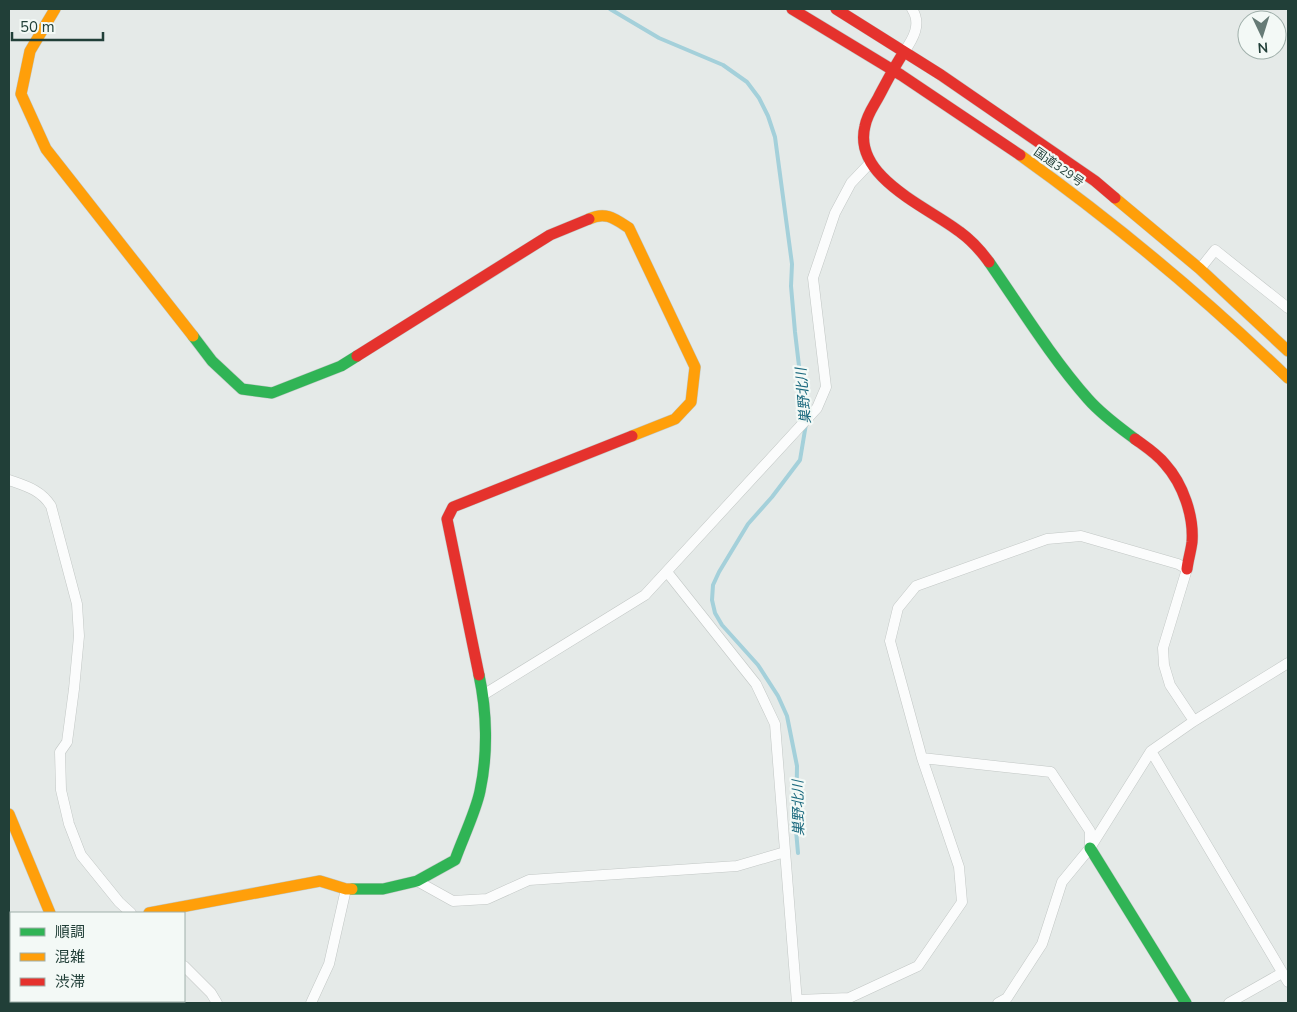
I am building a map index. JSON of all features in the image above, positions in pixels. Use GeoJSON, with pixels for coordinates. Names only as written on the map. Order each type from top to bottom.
{"type":"FeatureCollection","features":[{"type":"Feature","properties":{"kind":"main road"},"geometry":{"type":"LineString","coordinates":[[55,9],[30,51],[21,94],[46,149],[212,361],[242,389],[272,393],[340,366],[550,235],[595,216],[612,216],[629,228],[695,367],[691,402],[676,419],[453,507],[447,520],[483,695],[486,749],[480,792],[455,860],[417,881],[383,889],[346,889],[320,881],[154,912]]}},
{"type":"Feature","properties":{"kind":"main road","name":"国道329号"},"geometry":{"type":"LineString","coordinates":[[792,9],[892,70],[1077,196],[1186,284],[1288,378]]}},
{"type":"Feature","properties":{"kind":"main road","name":"国道329号"},"geometry":{"type":"LineString","coordinates":[[836,9],[904,52],[1095,181],[1200,268],[1288,350]]}},
{"type":"Feature","properties":{"kind":"main road"},"geometry":{"type":"LineString","coordinates":[[904,52],[892,70],[866,121],[863,132],[864,144],[870,164],[895,188],[954,227],[976,245],[997,272],[1021,311],[1088,399],[1100,412],[1150,450],[1167,466],[1180,487],[1187,505],[1192,542],[1187,569]]}},
{"type":"Feature","properties":{"kind":"main road"},"geometry":{"type":"LineString","coordinates":[[9,814],[50,912]]}},
{"type":"Feature","properties":{"kind":"main road"},"geometry":{"type":"LineString","coordinates":[[1090,848],[1186,1003]]}},
{"type":"Feature","properties":{"kind":"street"},"geometry":{"type":"LineString","coordinates":[[904,52],[914,37],[916,24],[912,9]]}},
{"type":"Feature","properties":{"kind":"street"},"geometry":{"type":"LineString","coordinates":[[483,695],[646,595],[817,408],[826,387],[813,278],[835,213],[851,183],[870,164]]}},
{"type":"Feature","properties":{"kind":"street"},"geometry":{"type":"LineString","coordinates":[[1200,268],[1215,250],[1288,308]]}},
{"type":"Feature","properties":{"kind":"street"},"geometry":{"type":"LineString","coordinates":[[9,480],[31,487],[46,496],[51,506],[77,604],[79,636],[74,689],[67,742],[60,752],[61,790],[70,824],[81,855],[119,902],[130,912]]}},
{"type":"Feature","properties":{"kind":"street"},"geometry":{"type":"LineString","coordinates":[[666,572],[756,684],[775,724],[797,1002],[849,998],[918,966],[962,902],[959,867],[922,758],[890,641],[898,608],[916,586],[1047,539],[1081,536],[1178,564],[1187,569],[1164,648],[1164,665],[1170,685],[1194,721]]}},
{"type":"Feature","properties":{"kind":"street"},"geometry":{"type":"LineString","coordinates":[[1005,1001],[1042,944],[1062,882],[1090,848],[1151,751],[1194,721],[1288,663]]}},
{"type":"Feature","properties":{"kind":"street"},"geometry":{"type":"LineString","coordinates":[[1151,751],[1285,978],[1229,1003]]}},
{"type":"Feature","properties":{"kind":"street"},"geometry":{"type":"LineString","coordinates":[[922,758],[1051,772],[1090,831],[1090,848]]}},
{"type":"Feature","properties":{"kind":"street"},"geometry":{"type":"LineString","coordinates":[[417,881],[453,902],[487,899],[529,880],[737,866],[785,852]]}},
{"type":"Feature","properties":{"kind":"street"},"geometry":{"type":"LineString","coordinates":[[311,1003],[329,964],[346,889]]}},
{"type":"Feature","properties":{"kind":"street"},"geometry":{"type":"LineString","coordinates":[[185,967],[211,993],[217,1003]]}},
{"type":"Feature","properties":{"kind":"waterway","name":"巣野北川"},"geometry":{"type":"LineString","coordinates":[[610,9],[659,38],[723,65],[747,82],[759,98],[768,116],[775,137],[792,264],[791,286],[805,417]]}},
{"type":"Feature","properties":{"kind":"waterway","name":"巣野北川"},"geometry":{"type":"LineString","coordinates":[[798,853],[796,830],[797,766],[787,716],[778,696],[758,665],[722,625],[715,613],[712,600],[713,585],[719,572],[748,524],[772,497],[800,460],[806,424]]}},
{"type":"Feature","properties":{"kind":"traffic: fast"},"geometry":{"type":"LineString","coordinates":[[989,262],[1074,383],[1099,410],[1135,439]]}},
{"type":"Feature","properties":{"kind":"traffic: fast"},"geometry":{"type":"LineString","coordinates":[[193,336],[212,361],[242,389],[272,393],[341,366],[357,356]]}},
{"type":"Feature","properties":{"kind":"traffic: fast"},"geometry":{"type":"LineString","coordinates":[[352,889],[383,889],[417,881],[455,860],[475,807],[483,777],[486,733],[479,675]]}},
{"type":"Feature","properties":{"kind":"traffic: fast"},"geometry":{"type":"LineString","coordinates":[[1090,848],[1186,1003]]}},
{"type":"Feature","properties":{"kind":"traffic: slow"},"geometry":{"type":"LineString","coordinates":[[55,9],[30,51],[21,94],[46,149],[193,336]]}},
{"type":"Feature","properties":{"kind":"traffic: slow"},"geometry":{"type":"LineString","coordinates":[[1020,155],[1090,207],[1158,262],[1288,378]]}},
{"type":"Feature","properties":{"kind":"traffic: slow"},"geometry":{"type":"LineString","coordinates":[[1115,198],[1200,269],[1288,351]]}},
{"type":"Feature","properties":{"kind":"traffic: slow"},"geometry":{"type":"LineString","coordinates":[[589,219],[600,216],[610,217],[629,228],[695,367],[691,402],[675,419],[632,436]]}},
{"type":"Feature","properties":{"kind":"traffic: slow"},"geometry":{"type":"LineString","coordinates":[[9,814],[50,912]]}},
{"type":"Feature","properties":{"kind":"traffic: slow"},"geometry":{"type":"LineString","coordinates":[[154,912],[320,881],[352,889]]}},
{"type":"Feature","properties":{"kind":"traffic: jam"},"geometry":{"type":"LineString","coordinates":[[792,9],[901,75],[1020,155]]}},
{"type":"Feature","properties":{"kind":"traffic: jam"},"geometry":{"type":"LineString","coordinates":[[836,9],[941,75],[1095,181],[1115,198]]}},
{"type":"Feature","properties":{"kind":"traffic: jam"},"geometry":{"type":"LineString","coordinates":[[904,52],[870,111],[866,122],[864,144],[870,161],[896,189],[964,235],[989,262]]}},
{"type":"Feature","properties":{"kind":"traffic: jam"},"geometry":{"type":"LineString","coordinates":[[357,356],[550,235],[589,219]]}},
{"type":"Feature","properties":{"kind":"traffic: jam"},"geometry":{"type":"LineString","coordinates":[[479,675],[447,519],[453,507],[632,436]]}},
{"type":"Feature","properties":{"kind":"traffic: jam"},"geometry":{"type":"LineString","coordinates":[[1135,439],[1162,460],[1182,491],[1189,511],[1192,532],[1192,545],[1187,569]]}}]}
